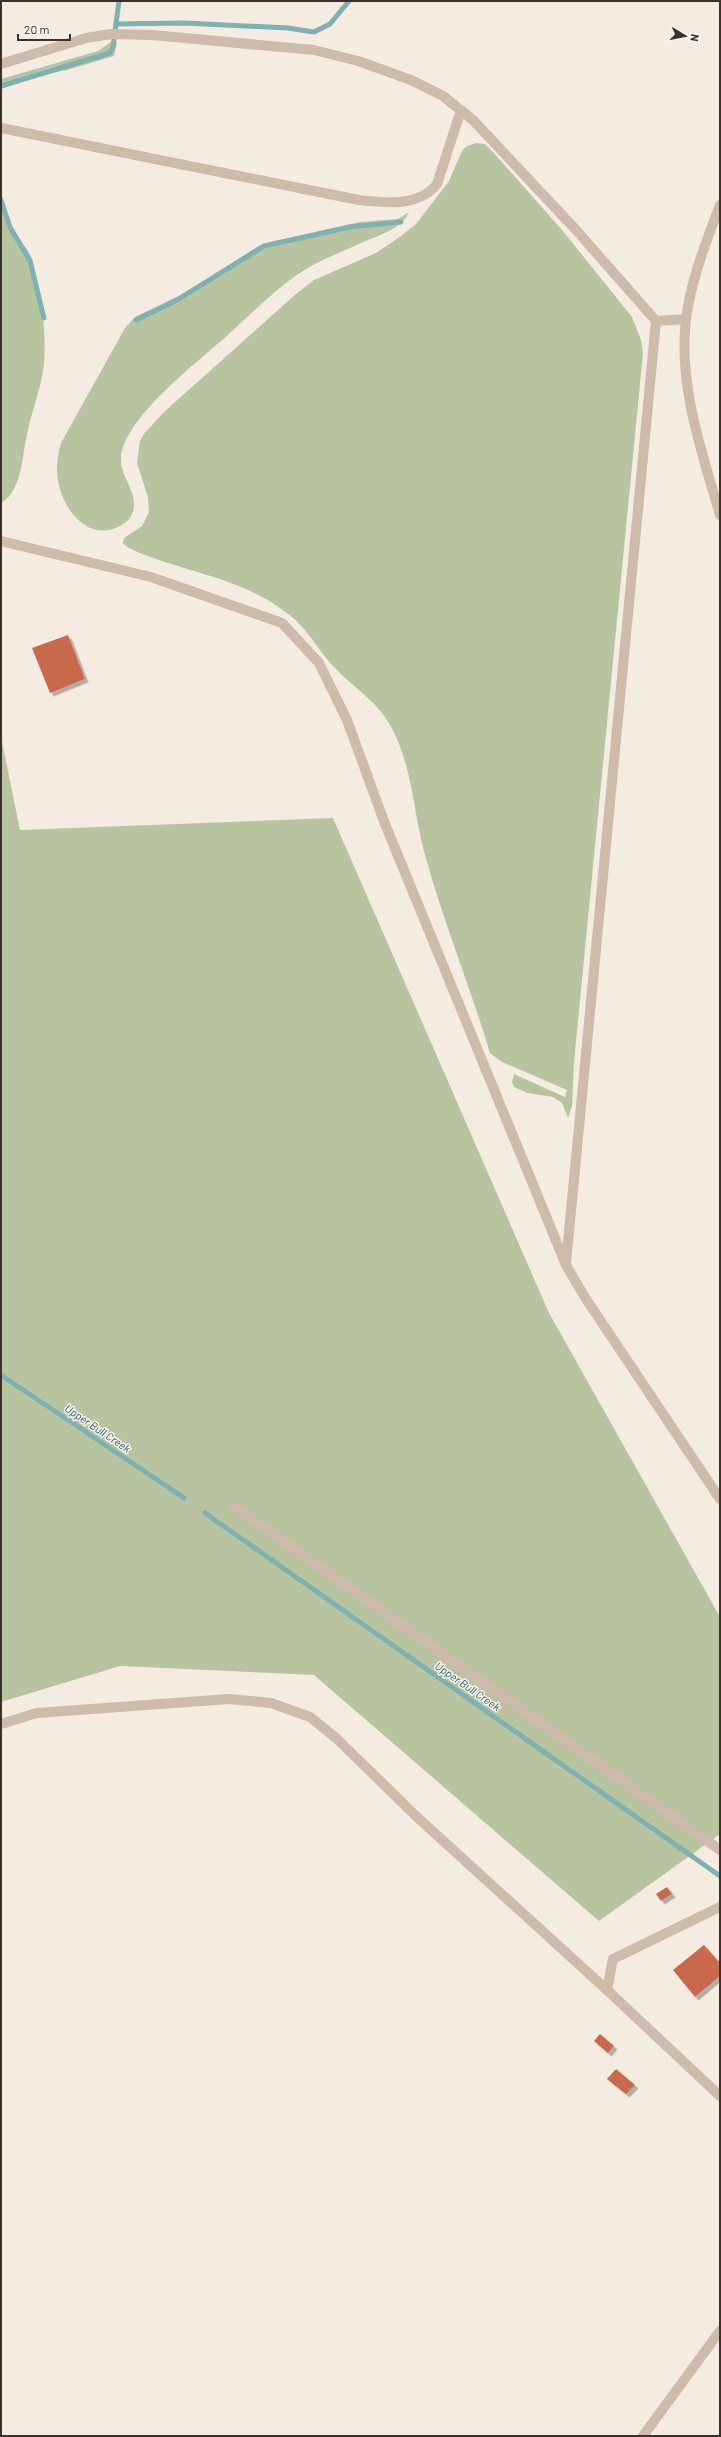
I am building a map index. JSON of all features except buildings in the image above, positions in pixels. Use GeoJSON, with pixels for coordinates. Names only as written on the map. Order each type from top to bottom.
{"type":"FeatureCollection","features":[{"type":"Feature","properties":{"kind":"lane"},"geometry":{"type":"LineString","coordinates":[[1,64],[86,38],[115,34],[152,35],[314,50],[358,61],[411,80],[443,96],[473,120],[578,232],[656,321],[566,1265]]}},
{"type":"Feature","properties":{"kind":"lane"},"geometry":{"type":"LineString","coordinates":[[1,128],[359,200],[392,203],[422,197],[431,191],[437,184],[461,110]]}},
{"type":"Feature","properties":{"kind":"lane"},"geometry":{"type":"LineString","coordinates":[[720,205],[696,273],[686,319],[685,354],[688,391],[695,426],[720,515]]}},
{"type":"Feature","properties":{"kind":"lane"},"geometry":{"type":"LineString","coordinates":[[656,321],[686,319]]}},
{"type":"Feature","properties":{"kind":"lane"},"geometry":{"type":"LineString","coordinates":[[1,541],[151,577],[282,623],[319,663],[347,720],[385,824],[566,1265],[586,1299],[720,1499]]}},
{"type":"Feature","properties":{"kind":"lane"},"geometry":{"type":"LineString","coordinates":[[234,1506],[720,1850]]}},
{"type":"Feature","properties":{"kind":"lane"},"geometry":{"type":"LineString","coordinates":[[1,1724],[37,1713],[229,1699],[271,1703],[310,1717],[336,1738],[417,1817],[607,1990],[720,2096]]}},
{"type":"Feature","properties":{"kind":"lane"},"geometry":{"type":"LineString","coordinates":[[607,1990],[613,1959],[720,1908]]}},
{"type":"Feature","properties":{"kind":"lane"},"geometry":{"type":"LineString","coordinates":[[643,2436],[720,2331]]}},
{"type":"Feature","properties":{"kind":"green space"},"geometry":{"type":"Polygon","coordinates":[[[111,42],[117,42],[114,56],[67,70],[39,75],[1,89],[1,79],[98,51],[111,42]]]}},
{"type":"Feature","properties":{"kind":"green space"},"geometry":{"type":"Polygon","coordinates":[[[476,143],[485,144],[492,151],[562,230],[632,317],[641,340],[643,353],[574,1062],[572,1106],[568,1118],[562,1103],[553,1097],[528,1093],[514,1087],[512,1082],[514,1074],[565,1097],[567,1090],[502,1062],[490,1053],[422,845],[409,775],[404,758],[398,741],[385,716],[329,662],[306,631],[292,617],[276,606],[260,596],[235,584],[151,557],[128,547],[123,543],[124,538],[142,526],[149,512],[148,497],[137,463],[140,441],[144,434],[164,412],[296,294],[314,280],[376,253],[416,224],[449,181],[462,151],[467,146],[476,143]]]}},
{"type":"Feature","properties":{"kind":"green space"},"geometry":{"type":"Polygon","coordinates":[[[1,193],[13,228],[32,259],[41,300],[45,344],[43,371],[28,430],[20,474],[13,491],[8,498],[1,503],[1,193]]]}},
{"type":"Feature","properties":{"kind":"green space"},"geometry":{"type":"Polygon","coordinates":[[[409,212],[400,223],[387,232],[319,262],[291,279],[183,374],[148,408],[134,426],[125,443],[121,459],[122,466],[134,501],[134,509],[128,521],[120,526],[105,531],[92,528],[79,521],[69,509],[61,493],[59,485],[57,461],[61,443],[125,328],[135,317],[185,293],[262,244],[360,222],[398,219],[409,212]]]}},
{"type":"Feature","properties":{"kind":"green space"},"geometry":{"type":"Polygon","coordinates":[[[1,737],[20,830],[333,818],[549,1313],[720,1617],[720,1834],[599,1921],[314,1675],[120,1666],[1,1702],[1,737]]]}},
{"type":"Feature","properties":{"kind":"waterway"},"geometry":{"type":"LineString","coordinates":[[1,86],[110,53],[113,47],[119,1]]}},
{"type":"Feature","properties":{"kind":"waterway"},"geometry":{"type":"LineString","coordinates":[[116,24],[184,23],[288,28],[314,32],[330,24],[349,1]]}},
{"type":"Feature","properties":{"kind":"waterway"},"geometry":{"type":"LineString","coordinates":[[1,201],[10,227],[30,261],[44,318]]}},
{"type":"Feature","properties":{"kind":"waterway"},"geometry":{"type":"LineString","coordinates":[[136,320],[177,300],[264,246],[350,227],[401,222]]}},
{"type":"Feature","properties":{"kind":"waterway","name":"Upper Bull Creek"},"geometry":{"type":"LineString","coordinates":[[1,1375],[184,1498]]}},
{"type":"Feature","properties":{"kind":"waterway","name":"Upper Bull Creek"},"geometry":{"type":"LineString","coordinates":[[205,1513],[720,1876]]}}]}
